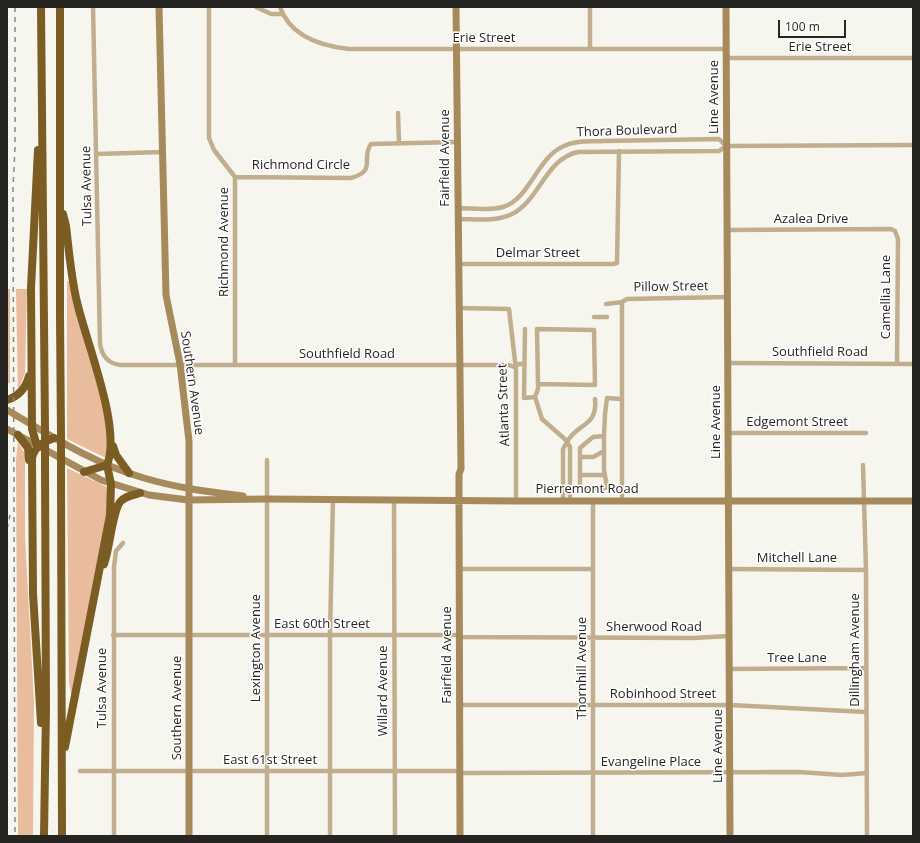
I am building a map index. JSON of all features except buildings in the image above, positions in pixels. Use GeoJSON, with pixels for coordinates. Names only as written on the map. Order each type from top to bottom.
{"type":"FeatureCollection","features":[{"type":"Feature","properties":{"kind":"highway"},"geometry":{"type":"LineString","coordinates":[[41,7],[43,81],[45,428],[46,707],[44,836]]}},
{"type":"Feature","properties":{"kind":"highway"},"geometry":{"type":"LineString","coordinates":[[60,7],[58,437],[61,470],[62,836]]}},
{"type":"Feature","properties":{"kind":"highway"},"geometry":{"type":"LineString","coordinates":[[37,446],[33,436],[32,424],[31,369],[33,232],[43,81]]}},
{"type":"Feature","properties":{"kind":"highway"},"geometry":{"type":"LineString","coordinates":[[60,206],[66,226],[76,300],[108,412],[112,443],[116,455],[129,473]]}},
{"type":"Feature","properties":{"kind":"highway"},"geometry":{"type":"LineString","coordinates":[[7,400],[20,393],[27,384],[31,369]]}},
{"type":"Feature","properties":{"kind":"highway"},"geometry":{"type":"LineString","coordinates":[[18,435],[28,448],[28,459],[32,464]]}},
{"type":"Feature","properties":{"kind":"highway"},"geometry":{"type":"LineString","coordinates":[[44,766],[34,614],[32,464],[33,453],[37,446],[42,442],[58,437]]}},
{"type":"Feature","properties":{"kind":"highway"},"geometry":{"type":"LineString","coordinates":[[62,766],[110,515],[111,484],[107,465],[111,456],[112,443]]}},
{"type":"Feature","properties":{"kind":"highway"},"geometry":{"type":"LineString","coordinates":[[84,472],[107,465]]}},
{"type":"Feature","properties":{"kind":"highway"},"geometry":{"type":"LineString","coordinates":[[95,589],[109,552],[117,510],[120,502],[128,496],[140,493]]}},
{"type":"Feature","properties":{"kind":"main road","name":"Southern Avenue"},"geometry":{"type":"LineString","coordinates":[[159,7],[166,295],[180,364],[188,430],[190,635],[189,836]]}},
{"type":"Feature","properties":{"kind":"main road","name":"Fairfield Avenue"},"geometry":{"type":"LineString","coordinates":[[456,7],[460,836]]}},
{"type":"Feature","properties":{"kind":"main road","name":"Line Avenue"},"geometry":{"type":"LineString","coordinates":[[726,7],[726,297],[728,362],[730,836]]}},
{"type":"Feature","properties":{"kind":"main road","name":"Pierremont Road"},"geometry":{"type":"LineString","coordinates":[[7,410],[107,465],[129,473],[188,489],[264,499]]}},
{"type":"Feature","properties":{"kind":"main road","name":"Pierremont Road"},"geometry":{"type":"LineString","coordinates":[[7,429],[84,472],[111,484],[140,493],[188,500],[394,499],[516,501],[913,501]]}},
{"type":"Feature","properties":{"kind":"street","name":"Tulsa Avenue"},"geometry":{"type":"LineString","coordinates":[[94,7],[100,344],[104,356],[110,362]]}},
{"type":"Feature","properties":{"kind":"street","name":"Richmond Avenue"},"geometry":{"type":"LineString","coordinates":[[209,7],[209,138],[214,150],[234,177],[235,365]]}},
{"type":"Feature","properties":{"kind":"street"},"geometry":{"type":"LineString","coordinates":[[256,7],[271,14],[283,14]]}},
{"type":"Feature","properties":{"kind":"street","name":"Erie Street"},"geometry":{"type":"LineString","coordinates":[[280,7],[288,23],[301,34],[324,44],[336,47],[456,49],[726,49]]}},
{"type":"Feature","properties":{"kind":"street"},"geometry":{"type":"LineString","coordinates":[[590,7],[590,49]]}},
{"type":"Feature","properties":{"kind":"street","name":"Erie Street"},"geometry":{"type":"LineString","coordinates":[[726,58],[913,58]]}},
{"type":"Feature","properties":{"kind":"street"},"geometry":{"type":"LineString","coordinates":[[398,113],[398,143],[457,142]]}},
{"type":"Feature","properties":{"kind":"street","name":"Thora Boulevard"},"geometry":{"type":"LineString","coordinates":[[457,208],[494,208],[509,204],[520,195],[549,157],[557,150],[569,144],[618,141],[719,139],[726,146]]}},
{"type":"Feature","properties":{"kind":"street","name":"Richmond Circle"},"geometry":{"type":"LineString","coordinates":[[234,177],[351,178],[361,175],[366,171],[370,145],[398,143]]}},
{"type":"Feature","properties":{"kind":"street","name":"Thora Boulevard"},"geometry":{"type":"LineString","coordinates":[[457,219],[498,219],[512,215],[524,205],[557,163],[567,155],[578,152],[619,150],[719,150],[726,146],[913,146]]}},
{"type":"Feature","properties":{"kind":"street","name":"Delmar Street"},"geometry":{"type":"LineString","coordinates":[[458,264],[617,263],[619,150]]}},
{"type":"Feature","properties":{"kind":"street"},"geometry":{"type":"LineString","coordinates":[[97,154],[162,152]]}},
{"type":"Feature","properties":{"kind":"street","name":"Azalea Drive"},"geometry":{"type":"LineString","coordinates":[[726,230],[891,229],[895,232]]}},
{"type":"Feature","properties":{"kind":"street","name":"Camellia Lane"},"geometry":{"type":"LineString","coordinates":[[895,232],[898,239],[897,364]]}},
{"type":"Feature","properties":{"kind":"street","name":"Pillow Street"},"geometry":{"type":"LineString","coordinates":[[606,304],[622,305],[627,299],[726,297]]}},
{"type":"Feature","properties":{"kind":"street"},"geometry":{"type":"LineString","coordinates":[[622,305],[622,501]]}},
{"type":"Feature","properties":{"kind":"street","name":"Atlanta Street"},"geometry":{"type":"LineString","coordinates":[[458,308],[509,310],[514,367],[516,370],[516,501]]}},
{"type":"Feature","properties":{"kind":"street"},"geometry":{"type":"LineString","coordinates":[[594,317],[607,317]]}},
{"type":"Feature","properties":{"kind":"street"},"geometry":{"type":"LineString","coordinates":[[525,329],[524,398],[535,397]]}},
{"type":"Feature","properties":{"kind":"street"},"geometry":{"type":"LineString","coordinates":[[538,384],[595,384],[594,330],[537,329],[538,389],[535,397],[542,419],[567,442],[570,447],[571,488],[567,501]]}},
{"type":"Feature","properties":{"kind":"street","name":"Southfield Road"},"geometry":{"type":"LineString","coordinates":[[110,362],[121,365],[509,365],[514,367]]}},
{"type":"Feature","properties":{"kind":"street","name":"Southfield Road"},"geometry":{"type":"LineString","coordinates":[[728,362],[913,364]]}},
{"type":"Feature","properties":{"kind":"street"},"geometry":{"type":"LineString","coordinates":[[514,367],[519,364],[524,364]]}},
{"type":"Feature","properties":{"kind":"street"},"geometry":{"type":"LineString","coordinates":[[563,488],[605,488],[607,486],[604,451],[605,414],[608,398],[621,400]]}},
{"type":"Feature","properties":{"kind":"street"},"geometry":{"type":"LineString","coordinates":[[567,501],[563,488],[563,449],[567,442],[592,417],[596,407],[595,399]]}},
{"type":"Feature","properties":{"kind":"street","name":"Edgemont Street"},"geometry":{"type":"LineString","coordinates":[[728,433],[866,433]]}},
{"type":"Feature","properties":{"kind":"street"},"geometry":{"type":"LineString","coordinates":[[580,488],[580,448],[593,437],[604,436]]}},
{"type":"Feature","properties":{"kind":"street"},"geometry":{"type":"LineString","coordinates":[[580,457],[594,457],[604,451]]}},
{"type":"Feature","properties":{"kind":"street","name":"Lexington Avenue"},"geometry":{"type":"LineString","coordinates":[[266,460],[264,499],[268,635],[267,836]]}},
{"type":"Feature","properties":{"kind":"street","name":"Dillingham Avenue"},"geometry":{"type":"LineString","coordinates":[[863,465],[866,570],[867,836]]}},
{"type":"Feature","properties":{"kind":"street"},"geometry":{"type":"LineString","coordinates":[[580,475],[605,475]]}},
{"type":"Feature","properties":{"kind":"street"},"geometry":{"type":"LineString","coordinates":[[330,836],[330,634],[333,499]]}},
{"type":"Feature","properties":{"kind":"street","name":"Willard Avenue"},"geometry":{"type":"LineString","coordinates":[[394,499],[395,836]]}},
{"type":"Feature","properties":{"kind":"street","name":"Thornhill Avenue"},"geometry":{"type":"LineString","coordinates":[[593,501],[593,836]]}},
{"type":"Feature","properties":{"kind":"street","name":"Tulsa Avenue"},"geometry":{"type":"LineString","coordinates":[[114,836],[113,635],[115,556],[123,543]]}},
{"type":"Feature","properties":{"kind":"street"},"geometry":{"type":"LineString","coordinates":[[459,569],[593,569]]}},
{"type":"Feature","properties":{"kind":"street","name":"Mitchell Lane"},"geometry":{"type":"LineString","coordinates":[[729,569],[866,570]]}},
{"type":"Feature","properties":{"kind":"street","name":"East 60th Street"},"geometry":{"type":"LineString","coordinates":[[113,635],[330,634],[459,636]]}},
{"type":"Feature","properties":{"kind":"street","name":"Sherwood Road"},"geometry":{"type":"LineString","coordinates":[[459,636],[593,638],[693,638],[729,636]]}},
{"type":"Feature","properties":{"kind":"street","name":"Tree Lane"},"geometry":{"type":"LineString","coordinates":[[729,669],[866,668]]}},
{"type":"Feature","properties":{"kind":"street","name":"Robinhood Street"},"geometry":{"type":"LineString","coordinates":[[459,705],[730,705],[866,712]]}},
{"type":"Feature","properties":{"kind":"street","name":"East 61st Street"},"geometry":{"type":"LineString","coordinates":[[80,771],[267,770],[460,772]]}},
{"type":"Feature","properties":{"kind":"street","name":"Evangeline Place"},"geometry":{"type":"LineString","coordinates":[[460,772],[806,773],[842,775],[866,773]]}},
{"type":"Feature","properties":{"kind":"shaded area"},"geometry":{"type":"Polygon","coordinates":[[[7,111],[8,111],[7,179],[7,111]]]}},
{"type":"Feature","properties":{"kind":"shaded area"},"geometry":{"type":"Polygon","coordinates":[[[67,281],[69,281],[108,425],[106,458],[67,439],[67,281]]]}},
{"type":"Feature","properties":{"kind":"shaded area"},"geometry":{"type":"Polygon","coordinates":[[[7,289],[10,289],[10,383],[8,383],[7,398],[7,289]]]}},
{"type":"Feature","properties":{"kind":"shaded area"},"geometry":{"type":"Polygon","coordinates":[[[16,289],[27,289],[25,373],[18,391],[16,289]]]}},
{"type":"Feature","properties":{"kind":"shaded area"},"geometry":{"type":"Polygon","coordinates":[[[18,442],[25,454],[25,537],[34,702],[33,836],[18,836],[16,460],[18,442]]]}},
{"type":"Feature","properties":{"kind":"shaded area"},"geometry":{"type":"Polygon","coordinates":[[[67,468],[109,488],[108,506],[73,694],[71,694],[69,682],[67,468]]]}},
{"type":"Feature","properties":{"kind":"railway"},"geometry":{"type":"LineString","coordinates":[[15,7],[15,148],[13,188],[15,836]]}},
{"type":"Feature","properties":{"kind":"railway"},"geometry":{"type":"LineString","coordinates":[[7,529],[10,515]]}}]}
